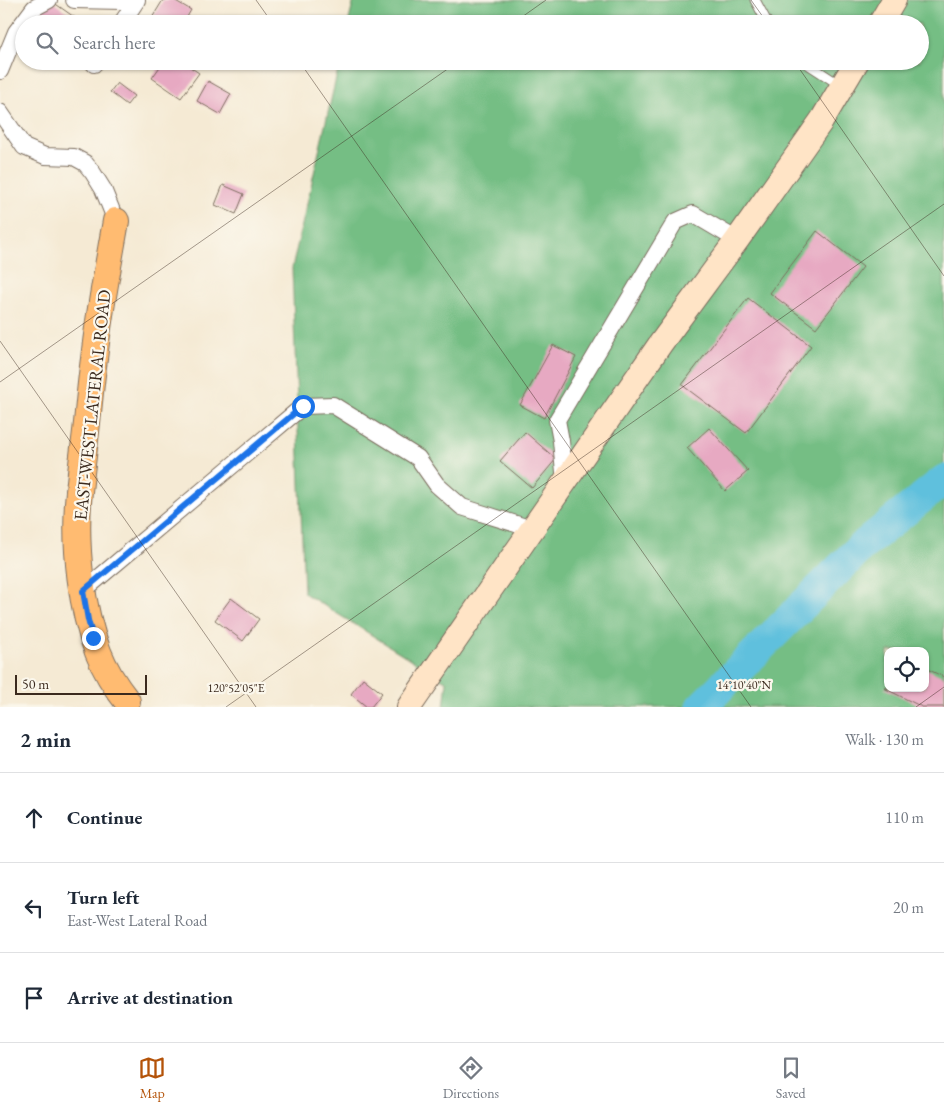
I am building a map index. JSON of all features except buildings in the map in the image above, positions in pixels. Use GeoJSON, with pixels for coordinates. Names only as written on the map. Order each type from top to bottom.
{"type":"FeatureCollection","features":[{"type":"Feature","properties":{"kind":"main road","name":"EAST-WEST LATERAL ROAD"},"geometry":{"type":"LineString","coordinates":[[116,220],[94,358],[78,503],[78,550],[88,620],[98,653],[111,679],[127,701]]}},
{"type":"Feature","properties":{"kind":"street"},"geometry":{"type":"LineString","coordinates":[[29,15],[34,8],[50,0]]}},
{"type":"Feature","properties":{"kind":"street"},"geometry":{"type":"LineString","coordinates":[[74,0],[124,0]]}},
{"type":"Feature","properties":{"kind":"street"},"geometry":{"type":"LineString","coordinates":[[127,15],[137,0]]}},
{"type":"Feature","properties":{"kind":"street"},"geometry":{"type":"LineString","coordinates":[[885,15],[894,0]]}},
{"type":"Feature","properties":{"kind":"street"},"geometry":{"type":"LineString","coordinates":[[0,71],[15,34]]}},
{"type":"Feature","properties":{"kind":"street"},"geometry":{"type":"LineString","coordinates":[[409,707],[661,343],[822,120],[852,70]]}},
{"type":"Feature","properties":{"kind":"street"},"geometry":{"type":"LineString","coordinates":[[0,112],[24,147],[45,156],[74,157],[85,164],[103,189],[116,220]]}},
{"type":"Feature","properties":{"kind":"street"},"geometry":{"type":"LineString","coordinates":[[565,482],[557,420],[675,222],[693,214],[737,240]]}},
{"type":"Feature","properties":{"kind":"street"},"geometry":{"type":"LineString","coordinates":[[83,591],[303,406],[334,406],[418,458],[437,484],[462,507],[532,529]]}},
{"type":"Feature","properties":{"kind":"lane"},"geometry":{"type":"LineString","coordinates":[[755,0],[763,15]]}},
{"type":"Feature","properties":{"kind":"lane"},"geometry":{"type":"LineString","coordinates":[[817,70],[842,86]]}},
{"type":"Feature","properties":{"kind":"green space"},"geometry":{"type":"Polygon","coordinates":[[[354,0],[944,0],[944,707],[444,707],[447,682],[304,593],[292,268],[338,70],[929,70],[929,15],[350,15],[354,0]]]}},
{"type":"Feature","properties":{"kind":"waterway"},"geometry":{"type":"LineString","coordinates":[[701,707],[861,547],[944,480]]}},
{"type":"Feature","properties":{"kind":"route"},"geometry":{"type":"LineString","coordinates":[[93,638],[83,591],[303,406]]}}]}
